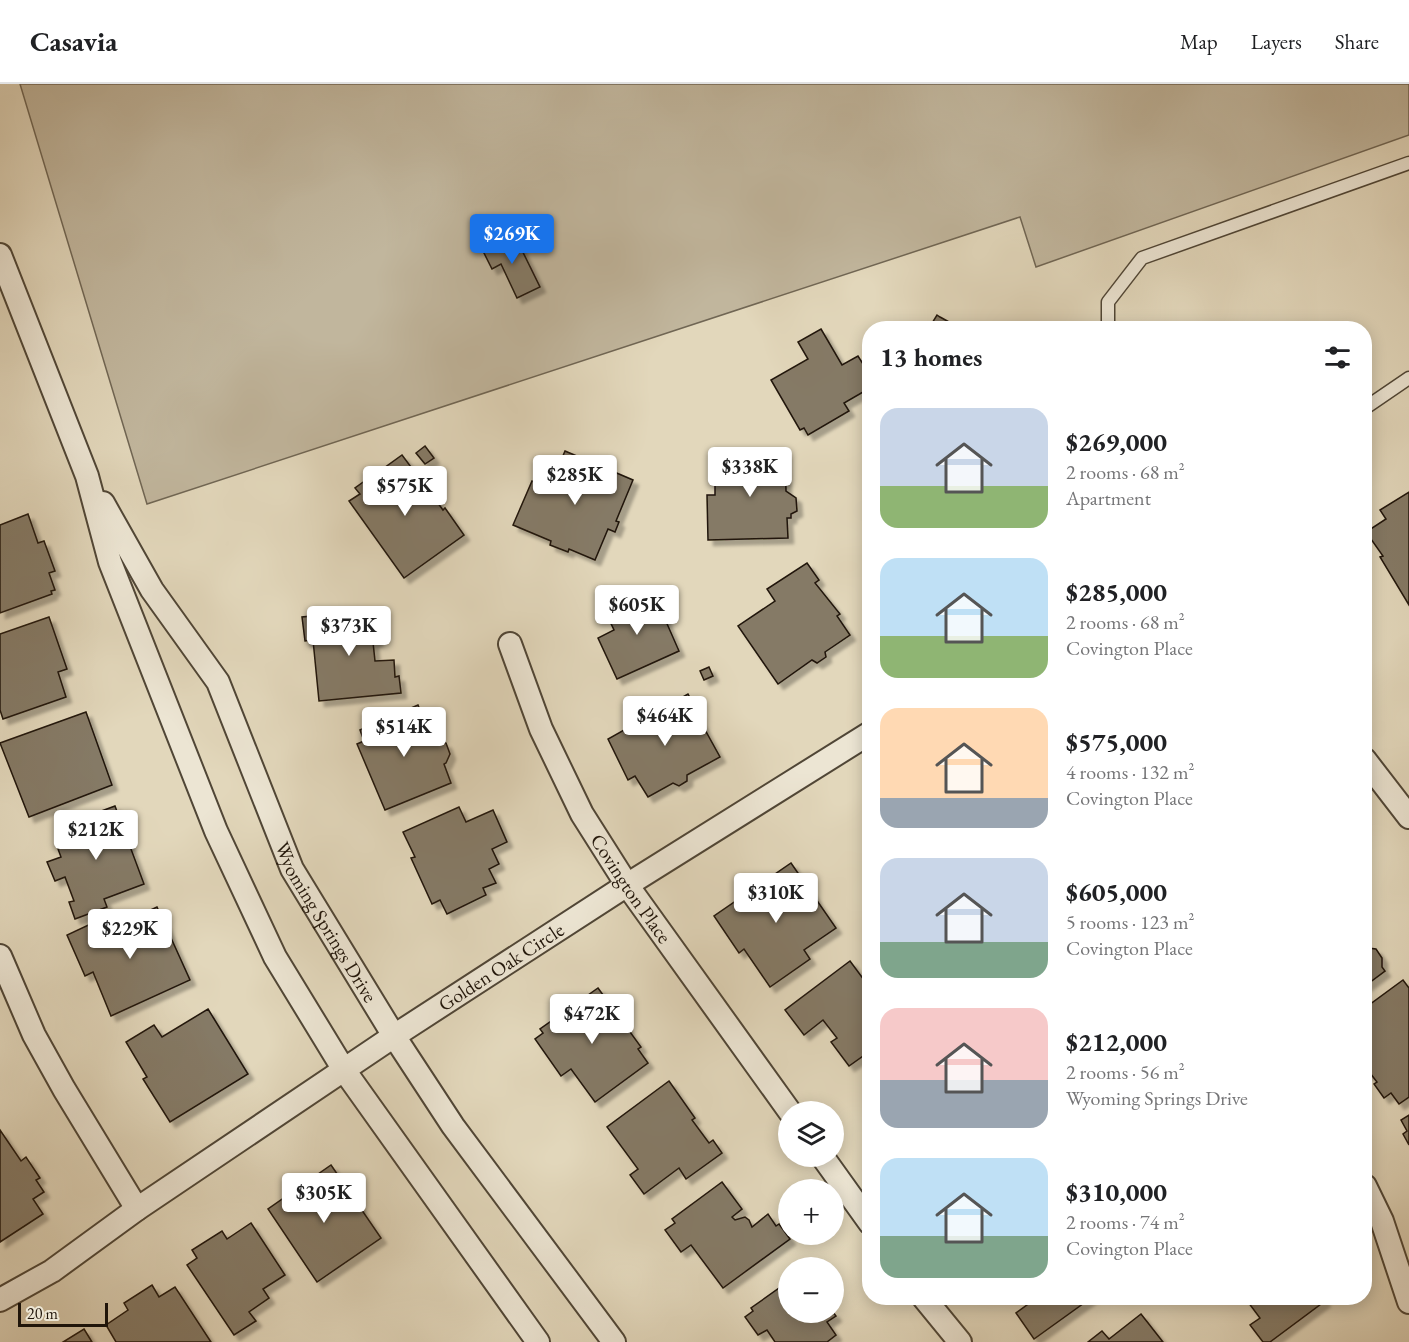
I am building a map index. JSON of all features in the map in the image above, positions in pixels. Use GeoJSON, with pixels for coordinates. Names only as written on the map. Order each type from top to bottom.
{"type":"FeatureCollection","features":[{"type":"Feature","properties":{"kind":"street","name":"Wyoming Springs Drive"},"geometry":{"type":"LineString","coordinates":[[0,255],[87,476],[110,562],[216,831],[275,957],[344,1070],[538,1342]]}},
{"type":"Feature","properties":{"kind":"street","name":"Wyoming Springs Drive"},"geometry":{"type":"LineString","coordinates":[[87,476],[152,590],[218,682],[292,868],[394,1036],[453,1126],[614,1342]]}},
{"type":"Feature","properties":{"kind":"street","name":"Covington Place"},"geometry":{"type":"LineString","coordinates":[[510,644],[542,729],[582,814],[627,885],[782,1101]]}},
{"type":"Feature","properties":{"kind":"street","name":"Golden Oak Circle"},"geometry":{"type":"LineString","coordinates":[[0,1300],[52,1270],[137,1209],[394,1036],[627,885],[862,738]]}},
{"type":"Feature","properties":{"kind":"street"},"geometry":{"type":"LineString","coordinates":[[1372,769],[1409,817]]}},
{"type":"Feature","properties":{"kind":"street"},"geometry":{"type":"LineString","coordinates":[[0,957],[34,1035],[137,1209]]}},
{"type":"Feature","properties":{"kind":"street"},"geometry":{"type":"LineString","coordinates":[[830,1167],[862,1212]]}},
{"type":"Feature","properties":{"kind":"street"},"geometry":{"type":"LineString","coordinates":[[1372,1200],[1382,1221],[1409,1302]]}},
{"type":"Feature","properties":{"kind":"street"},"geometry":{"type":"LineString","coordinates":[[930,1305],[960,1342]]}},
{"type":"Feature","properties":{"kind":"lane"},"geometry":{"type":"LineString","coordinates":[[1108,321],[1108,302],[1143,258],[1409,163]]}},
{"type":"Feature","properties":{"kind":"lane"},"geometry":{"type":"LineString","coordinates":[[1372,403],[1409,378]]}},
{"type":"Feature","properties":{"kind":"shaded area"},"geometry":{"type":"Polygon","coordinates":[[[20,84],[1409,84],[1409,135],[1036,267],[1020,217],[147,504],[20,84]]]}},
{"type":"Feature","properties":{"kind":"building"},"geometry":{"type":"Polygon","coordinates":[[[514,234],[540,287],[517,298],[501,264],[492,269],[482,249],[514,234]]]}},
{"type":"Feature","properties":{"kind":"building"},"geometry":{"type":"Polygon","coordinates":[[[937,315],[947,321],[933,321],[937,315]]]}},
{"type":"Feature","properties":{"kind":"building"},"geometry":{"type":"Polygon","coordinates":[[[821,329],[842,365],[858,356],[862,362],[862,393],[844,403],[849,411],[808,435],[804,428],[800,430],[771,380],[808,359],[798,342],[821,329]]]}},
{"type":"Feature","properties":{"kind":"building"},"geometry":{"type":"Polygon","coordinates":[[[425,446],[434,458],[425,464],[416,453],[425,446]]]}},
{"type":"Feature","properties":{"kind":"building"},"geometry":{"type":"Polygon","coordinates":[[[565,451],[633,480],[616,521],[619,522],[615,532],[608,529],[595,560],[569,549],[568,552],[550,545],[551,541],[513,525],[532,481],[549,489],[565,451]]]}},
{"type":"Feature","properties":{"kind":"building"},"geometry":{"type":"Polygon","coordinates":[[[785,453],[786,491],[796,498],[797,511],[791,514],[791,518],[787,518],[788,538],[708,540],[707,495],[715,495],[715,466],[721,466],[721,454],[785,453]]]}},
{"type":"Feature","properties":{"kind":"building"},"geometry":{"type":"Polygon","coordinates":[[[402,455],[464,535],[404,578],[349,501],[360,494],[355,488],[366,480],[370,487],[378,482],[373,476],[402,455]]]}},
{"type":"Feature","properties":{"kind":"building"},"geometry":{"type":"Polygon","coordinates":[[[1409,492],[1409,605],[1380,557],[1383,556],[1372,540],[1372,528],[1386,519],[1380,510],[1409,492]]]}},
{"type":"Feature","properties":{"kind":"building"},"geometry":{"type":"Polygon","coordinates":[[[28,514],[38,543],[44,541],[55,571],[49,573],[55,590],[51,591],[52,594],[0,613],[0,525],[28,514]]]}},
{"type":"Feature","properties":{"kind":"building"},"geometry":{"type":"Polygon","coordinates":[[[807,563],[819,580],[815,583],[840,614],[837,616],[850,635],[825,652],[826,657],[817,663],[812,660],[778,684],[738,626],[775,601],[767,589],[807,563]]]}},
{"type":"Feature","properties":{"kind":"building"},"geometry":{"type":"Polygon","coordinates":[[[647,592],[652,603],[657,601],[679,651],[617,679],[598,638],[614,630],[605,611],[647,592]]]}},
{"type":"Feature","properties":{"kind":"building"},"geometry":{"type":"Polygon","coordinates":[[[374,610],[377,641],[373,642],[375,661],[394,660],[395,677],[399,676],[401,693],[319,701],[313,640],[305,641],[302,617],[374,610]]]}},
{"type":"Feature","properties":{"kind":"building"},"geometry":{"type":"Polygon","coordinates":[[[49,617],[67,669],[58,672],[66,697],[3,719],[0,710],[0,634],[49,617]]]}},
{"type":"Feature","properties":{"kind":"building"},"geometry":{"type":"Polygon","coordinates":[[[709,667],[713,676],[704,680],[700,671],[709,667]]]}},
{"type":"Feature","properties":{"kind":"building"},"geometry":{"type":"Polygon","coordinates":[[[688,694],[720,757],[687,775],[687,781],[679,786],[673,783],[648,797],[635,776],[628,780],[608,739],[688,694]]]}},
{"type":"Feature","properties":{"kind":"building"},"geometry":{"type":"Polygon","coordinates":[[[418,705],[432,739],[446,743],[450,754],[444,764],[451,783],[385,810],[357,744],[364,741],[360,730],[418,705]]]}},
{"type":"Feature","properties":{"kind":"building"},"geometry":{"type":"Polygon","coordinates":[[[86,712],[112,785],[29,817],[0,743],[86,712]]]}},
{"type":"Feature","properties":{"kind":"building"},"geometry":{"type":"Polygon","coordinates":[[[115,806],[144,884],[104,899],[107,907],[75,919],[69,902],[74,901],[65,877],[55,881],[47,862],[61,857],[58,849],[65,846],[58,827],[115,806]]]}},
{"type":"Feature","properties":{"kind":"building"},"geometry":{"type":"Polygon","coordinates":[[[459,807],[466,822],[493,810],[507,842],[492,849],[499,864],[489,869],[496,883],[483,888],[486,895],[447,914],[440,900],[432,904],[411,858],[415,857],[403,832],[459,807]]]}},
{"type":"Feature","properties":{"kind":"building"},"geometry":{"type":"Polygon","coordinates":[[[791,863],[836,928],[804,950],[810,959],[770,987],[744,949],[739,953],[714,916],[791,863]]]}},
{"type":"Feature","properties":{"kind":"building"},"geometry":{"type":"Polygon","coordinates":[[[157,907],[190,980],[111,1016],[93,972],[85,976],[67,935],[97,921],[103,932],[157,907]]]}},
{"type":"Feature","properties":{"kind":"building"},"geometry":{"type":"Polygon","coordinates":[[[1372,948],[1376,949],[1382,958],[1382,967],[1385,971],[1372,981],[1372,948]]]}},
{"type":"Feature","properties":{"kind":"building"},"geometry":{"type":"Polygon","coordinates":[[[850,961],[862,977],[862,1057],[849,1066],[831,1042],[837,1038],[823,1020],[804,1035],[785,1010],[850,961]]]}},
{"type":"Feature","properties":{"kind":"building"},"geometry":{"type":"Polygon","coordinates":[[[1403,980],[1409,988],[1409,1097],[1399,1104],[1391,1093],[1384,1098],[1374,1084],[1377,1082],[1372,1076],[1372,1003],[1403,980]]]}},
{"type":"Feature","properties":{"kind":"building"},"geometry":{"type":"Polygon","coordinates":[[[598,988],[641,1047],[638,1049],[648,1063],[595,1102],[571,1069],[561,1076],[535,1039],[543,1033],[540,1029],[598,988]]]}},
{"type":"Feature","properties":{"kind":"building"},"geometry":{"type":"Polygon","coordinates":[[[208,1009],[248,1074],[170,1122],[143,1079],[147,1077],[126,1042],[154,1025],[162,1037],[208,1009]]]}},
{"type":"Feature","properties":{"kind":"building"},"geometry":{"type":"Polygon","coordinates":[[[669,1081],[695,1118],[692,1120],[709,1143],[713,1140],[722,1153],[686,1179],[679,1168],[644,1194],[630,1175],[638,1169],[607,1127],[669,1081]]]}},
{"type":"Feature","properties":{"kind":"building"},"geometry":{"type":"Polygon","coordinates":[[[1409,1115],[1409,1145],[1403,1134],[1407,1131],[1401,1120],[1409,1115]]]}},
{"type":"Feature","properties":{"kind":"building"},"geometry":{"type":"Polygon","coordinates":[[[0,1130],[21,1161],[26,1157],[40,1178],[36,1180],[44,1192],[33,1199],[43,1214],[0,1242],[0,1130]]]}},
{"type":"Feature","properties":{"kind":"building"},"geometry":{"type":"Polygon","coordinates":[[[331,1165],[381,1238],[317,1282],[268,1209],[331,1165]]]}},
{"type":"Feature","properties":{"kind":"building"},"geometry":{"type":"Polygon","coordinates":[[[722,1182],[742,1209],[732,1217],[735,1220],[745,1217],[752,1227],[768,1214],[776,1226],[778,1225],[778,1245],[782,1245],[723,1288],[691,1245],[681,1252],[665,1230],[675,1223],[672,1219],[722,1182]]]}},
{"type":"Feature","properties":{"kind":"building"},"geometry":{"type":"Polygon","coordinates":[[[251,1223],[285,1275],[263,1289],[269,1298],[249,1312],[256,1321],[234,1335],[187,1265],[197,1258],[192,1250],[222,1231],[227,1239],[251,1223]]]}},
{"type":"Feature","properties":{"kind":"building"},"geometry":{"type":"Polygon","coordinates":[[[152,1285],[159,1297],[175,1287],[211,1342],[116,1342],[106,1325],[128,1310],[124,1303],[152,1285]]]}},
{"type":"Feature","properties":{"kind":"building"},"geometry":{"type":"Polygon","coordinates":[[[778,1289],[778,1323],[828,1323],[836,1335],[827,1342],[775,1342],[767,1330],[758,1335],[745,1317],[753,1311],[751,1308],[778,1289]]]}},
{"type":"Feature","properties":{"kind":"building"},"geometry":{"type":"Polygon","coordinates":[[[1027,1305],[1081,1305],[1034,1339],[1016,1313],[1027,1305]]]}},
{"type":"Feature","properties":{"kind":"building"},"geometry":{"type":"Polygon","coordinates":[[[1250,1305],[1320,1305],[1270,1342],[1263,1342],[1250,1325],[1260,1318],[1250,1305]]]}},
{"type":"Feature","properties":{"kind":"building"},"geometry":{"type":"Polygon","coordinates":[[[1141,1314],[1163,1342],[1088,1342],[1102,1331],[1109,1339],[1141,1314]]]}},
{"type":"Feature","properties":{"kind":"building"},"geometry":{"type":"Polygon","coordinates":[[[84,1329],[92,1342],[63,1342],[84,1329]]]}}]}
